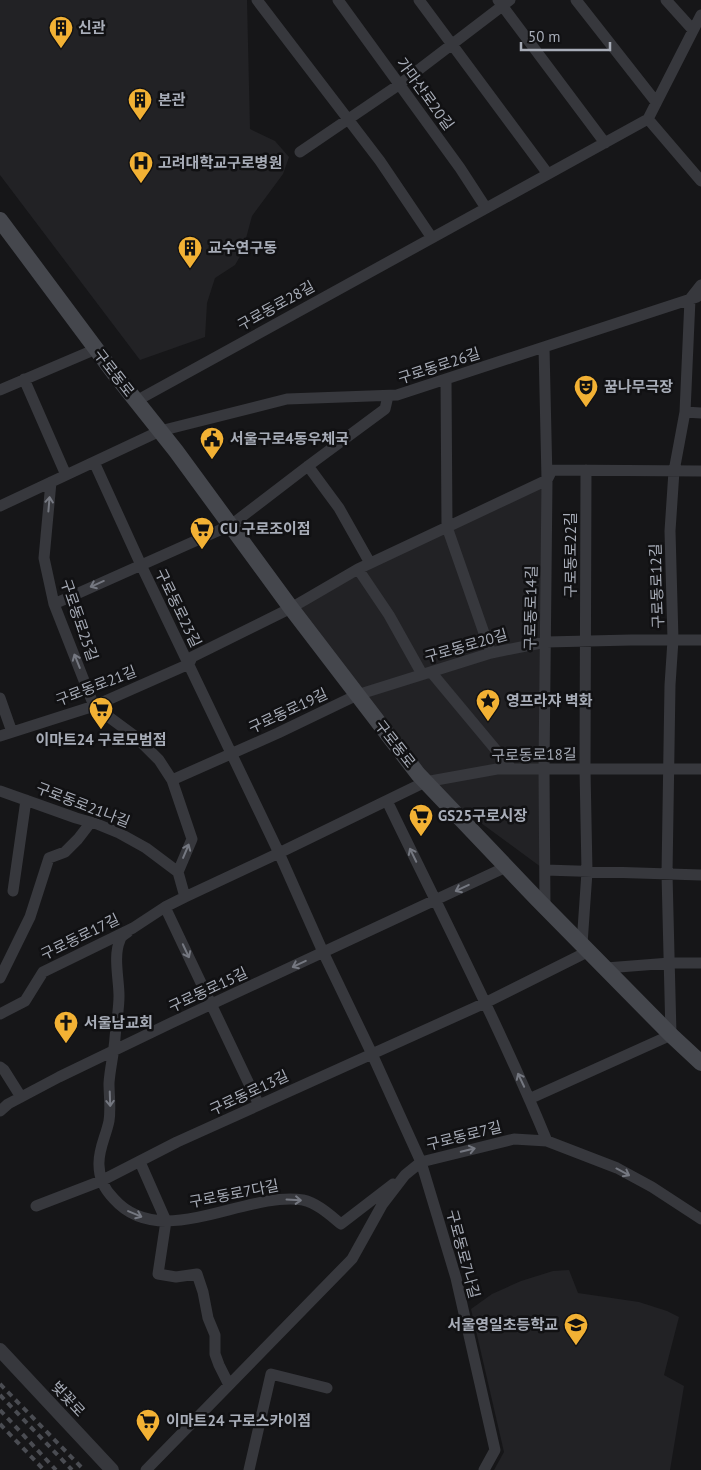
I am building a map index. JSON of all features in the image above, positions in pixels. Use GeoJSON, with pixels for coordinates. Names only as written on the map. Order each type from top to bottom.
{"type":"FeatureCollection","features":[{"type":"Feature","properties":{"kind":"main road","name":"구로동로"},"geometry":{"type":"LineString","coordinates":[[0,220],[96,349],[176,451],[291,608],[425,782],[545,907],[701,1063]]}},
{"type":"Feature","properties":{"kind":"street"},"geometry":{"type":"LineString","coordinates":[[257,0],[380,161],[432,238]]}},
{"type":"Feature","properties":{"kind":"street","name":"가마산로20길"},"geometry":{"type":"LineString","coordinates":[[338,0],[460,168],[486,208]]}},
{"type":"Feature","properties":{"kind":"street"},"geometry":{"type":"LineString","coordinates":[[419,0],[548,174]]}},
{"type":"Feature","properties":{"kind":"street"},"geometry":{"type":"LineString","coordinates":[[576,0],[656,102]]}},
{"type":"Feature","properties":{"kind":"street"},"geometry":{"type":"LineString","coordinates":[[666,0],[693,30]]}},
{"type":"Feature","properties":{"kind":"street"},"geometry":{"type":"LineString","coordinates":[[300,152],[400,84],[452,45],[503,2],[605,143]]}},
{"type":"Feature","properties":{"kind":"street"},"geometry":{"type":"LineString","coordinates":[[701,15],[648,119],[701,181]]}},
{"type":"Feature","properties":{"kind":"street","name":"구로동로28길"},"geometry":{"type":"LineString","coordinates":[[136,401],[648,119]]}},
{"type":"Feature","properties":{"kind":"street"},"geometry":{"type":"LineString","coordinates":[[696,297],[701,284]]}},
{"type":"Feature","properties":{"kind":"street","name":"구로동로26길"},"geometry":{"type":"LineString","coordinates":[[160,431],[287,399],[397,395],[696,297]]}},
{"type":"Feature","properties":{"kind":"street","name":"구로동로12길"},"geometry":{"type":"LineString","coordinates":[[671,1035],[667,874],[670,685],[673,640],[670,531],[674,471],[685,412],[696,297]]}},
{"type":"Feature","properties":{"kind":"street","name":"구로동로14길"},"geometry":{"type":"LineString","coordinates":[[544,347],[547,480],[544,769],[545,907]]}},
{"type":"Feature","properties":{"kind":"street"},"geometry":{"type":"LineString","coordinates":[[0,390],[96,349]]}},
{"type":"Feature","properties":{"kind":"street"},"geometry":{"type":"LineString","coordinates":[[689,358],[701,357]]}},
{"type":"Feature","properties":{"kind":"street"},"geometry":{"type":"LineString","coordinates":[[24,379],[66,475]]}},
{"type":"Feature","properties":{"kind":"street"},"geometry":{"type":"LineString","coordinates":[[446,379],[447,527],[491,653]]}},
{"type":"Feature","properties":{"kind":"street"},"geometry":{"type":"LineString","coordinates":[[231,525],[385,409],[388,396]]}},
{"type":"Feature","properties":{"kind":"street"},"geometry":{"type":"LineString","coordinates":[[685,412],[701,412]]}},
{"type":"Feature","properties":{"kind":"street"},"geometry":{"type":"LineString","coordinates":[[0,506],[160,431]]}},
{"type":"Feature","properties":{"kind":"street"},"geometry":{"type":"LineString","coordinates":[[94,462],[141,565]]}},
{"type":"Feature","properties":{"kind":"street"},"geometry":{"type":"LineString","coordinates":[[308,466],[339,508],[370,563]]}},
{"type":"Feature","properties":{"kind":"street"},"geometry":{"type":"LineString","coordinates":[[291,608],[370,563],[547,480],[552,470],[701,471]]}},
{"type":"Feature","properties":{"kind":"street","name":"구로동로22길"},"geometry":{"type":"LineString","coordinates":[[585,641],[586,470]]}},
{"type":"Feature","properties":{"kind":"street","name":"구로동로25길"},"geometry":{"type":"LineString","coordinates":[[51,482],[44,558],[54,604],[94,706]]}},
{"type":"Feature","properties":{"kind":"street","name":"구로동로23길"},"geometry":{"type":"LineString","coordinates":[[54,604],[231,525]]}},
{"type":"Feature","properties":{"kind":"street","name":"구로동로23길"},"geometry":{"type":"LineString","coordinates":[[141,565],[189,664]]}},
{"type":"Feature","properties":{"kind":"street"},"geometry":{"type":"LineString","coordinates":[[358,569],[426,673],[510,768]]}},
{"type":"Feature","properties":{"kind":"street","name":"구로동로21길"},"geometry":{"type":"LineString","coordinates":[[0,736],[94,706],[189,664],[192,657],[291,608]]}},
{"type":"Feature","properties":{"kind":"street","name":"구로동로20길"},"geometry":{"type":"LineString","coordinates":[[357,695],[491,653],[546,642],[701,640]]}},
{"type":"Feature","properties":{"kind":"street"},"geometry":{"type":"LineString","coordinates":[[585,641],[585,769]]}},
{"type":"Feature","properties":{"kind":"street"},"geometry":{"type":"LineString","coordinates":[[189,664],[279,853],[421,1162]]}},
{"type":"Feature","properties":{"kind":"street","name":"구로동로19길"},"geometry":{"type":"LineString","coordinates":[[172,780],[278,733],[357,695]]}},
{"type":"Feature","properties":{"kind":"street"},"geometry":{"type":"LineString","coordinates":[[0,698],[12,732]]}},
{"type":"Feature","properties":{"kind":"street"},"geometry":{"type":"LineString","coordinates":[[94,706],[136,737],[159,760],[172,780],[192,839],[178,872],[185,897]]}},
{"type":"Feature","properties":{"kind":"street","name":"구로동로18길"},"geometry":{"type":"LineString","coordinates":[[425,782],[510,768],[701,769]]}},
{"type":"Feature","properties":{"kind":"street","name":"구로동로18길"},"geometry":{"type":"LineString","coordinates":[[585,769],[587,872]]}},
{"type":"Feature","properties":{"kind":"street","name":"구로동로17길"},"geometry":{"type":"LineString","coordinates":[[102,1181],[99,1165],[103,1139],[109,1122],[109,1084],[119,999],[117,955],[120,938],[165,907],[425,782]]}},
{"type":"Feature","properties":{"kind":"street","name":"구로동로21나길"},"geometry":{"type":"LineString","coordinates":[[0,791],[119,832],[146,848],[178,872]]}},
{"type":"Feature","properties":{"kind":"street"},"geometry":{"type":"LineString","coordinates":[[13,891],[26,800]]}},
{"type":"Feature","properties":{"kind":"street"},"geometry":{"type":"LineString","coordinates":[[386,800],[485,1004],[547,1141]]}},
{"type":"Feature","properties":{"kind":"street","name":"구로동로17길"},"geometry":{"type":"LineString","coordinates":[[0,978],[30,917],[49,858],[65,852],[91,822]]}},
{"type":"Feature","properties":{"kind":"street","name":"구로동로15길"},"geometry":{"type":"LineString","coordinates":[[0,1111],[8,1104],[59,1077],[210,1004],[506,867]]}},
{"type":"Feature","properties":{"kind":"street"},"geometry":{"type":"LineString","coordinates":[[545,870],[701,875]]}},
{"type":"Feature","properties":{"kind":"street"},"geometry":{"type":"LineString","coordinates":[[586,948],[587,872]]}},
{"type":"Feature","properties":{"kind":"street"},"geometry":{"type":"LineString","coordinates":[[165,907],[259,1105]]}},
{"type":"Feature","properties":{"kind":"street","name":"구로동로17길"},"geometry":{"type":"LineString","coordinates":[[0,1014],[26,1001],[43,972],[133,928]]}},
{"type":"Feature","properties":{"kind":"street","name":"구로동로13길"},"geometry":{"type":"LineString","coordinates":[[36,1206],[102,1181],[177,1142],[485,1004],[586,948]]}},
{"type":"Feature","properties":{"kind":"street"},"geometry":{"type":"LineString","coordinates":[[606,968],[670,963],[701,963]]}},
{"type":"Feature","properties":{"kind":"street"},"geometry":{"type":"LineString","coordinates":[[529,1099],[671,1035]]}},
{"type":"Feature","properties":{"kind":"street"},"geometry":{"type":"LineString","coordinates":[[0,1068],[4,1070],[21,1097]]}},
{"type":"Feature","properties":{"kind":"street","name":"구로동로7길"},"geometry":{"type":"LineString","coordinates":[[146,1470],[352,1259],[382,1205],[405,1175],[421,1162],[514,1139],[547,1141],[617,1168],[701,1219]]}},
{"type":"Feature","properties":{"kind":"street"},"geometry":{"type":"LineString","coordinates":[[140,1162],[166,1221],[158,1274],[176,1276],[197,1274],[208,1318],[215,1335],[215,1354],[229,1385]]}},
{"type":"Feature","properties":{"kind":"street","name":"구로동로7나길"},"geometry":{"type":"LineString","coordinates":[[421,1162],[456,1278],[495,1450],[484,1470]]}},
{"type":"Feature","properties":{"kind":"street","name":"구로동로7다길"},"geometry":{"type":"LineString","coordinates":[[102,1181],[110,1195],[120,1206],[135,1215],[160,1221],[199,1217],[263,1202],[289,1199],[305,1201],[323,1210],[341,1224],[405,1175]]}},
{"type":"Feature","properties":{"kind":"street","name":"벚꽃로"},"geometry":{"type":"LineString","coordinates":[[0,1350],[112,1470]]}},
{"type":"Feature","properties":{"kind":"street"},"geometry":{"type":"LineString","coordinates":[[249,1470],[271,1374],[327,1388]]}},
{"type":"Feature","properties":{"kind":"shaded area","name":"고려대학교구로병원"},"geometry":{"type":"Polygon","coordinates":[[[0,0],[247,0],[250,129],[275,141],[289,157],[283,174],[252,216],[242,253],[235,265],[215,278],[207,303],[205,337],[140,360],[0,175],[0,0]]]}},
{"type":"Feature","properties":{"kind":"shaded area"},"geometry":{"type":"Polygon","coordinates":[[[547,480],[545,870],[425,782],[297,611],[370,563],[547,480]]]}},
{"type":"Feature","properties":{"kind":"shaded area","name":"서울영일초등학교"},"geometry":{"type":"Polygon","coordinates":[[[569,1270],[578,1293],[639,1302],[679,1317],[664,1375],[684,1386],[670,1470],[494,1470],[504,1452],[471,1309],[492,1294],[521,1281],[553,1271],[569,1270]]]}},
{"type":"Feature","properties":{"kind":"railway"},"geometry":{"type":"LineString","coordinates":[[0,1384],[84,1470]]}},
{"type":"Feature","properties":{"kind":"railway"},"geometry":{"type":"LineString","coordinates":[[0,1395],[72,1470]]}},
{"type":"Feature","properties":{"kind":"railway"},"geometry":{"type":"LineString","coordinates":[[0,1410],[56,1470]]}},
{"type":"Feature","properties":{"kind":"railway"},"geometry":{"type":"LineString","coordinates":[[0,1424],[44,1470]]}},
{"type":"Feature","properties":{"kind":"place","name":"신관"},"geometry":{"type":"Point","coordinates":[61,49]}},
{"type":"Feature","properties":{"kind":"place","name":"본관"},"geometry":{"type":"Point","coordinates":[140,121]}},
{"type":"Feature","properties":{"kind":"place","name":"고려대학교구로병원"},"geometry":{"type":"Point","coordinates":[141,184]}},
{"type":"Feature","properties":{"kind":"place","name":"교수연구동"},"geometry":{"type":"Point","coordinates":[190,269]}},
{"type":"Feature","properties":{"kind":"place","name":"꿈나무극장"},"geometry":{"type":"Point","coordinates":[586,408]}},
{"type":"Feature","properties":{"kind":"place","name":"서울구로4동우체국"},"geometry":{"type":"Point","coordinates":[212,460]}},
{"type":"Feature","properties":{"kind":"place","name":"CU 구로조이점"},"geometry":{"type":"Point","coordinates":[202,550]}},
{"type":"Feature","properties":{"kind":"place","name":"영프라쟈 벽화"},"geometry":{"type":"Point","coordinates":[488,722]}},
{"type":"Feature","properties":{"kind":"place","name":"이마트24 구로모범점"},"geometry":{"type":"Point","coordinates":[101,730]}},
{"type":"Feature","properties":{"kind":"place","name":"GS25구로시장"},"geometry":{"type":"Point","coordinates":[421,837]}},
{"type":"Feature","properties":{"kind":"place","name":"서울남교회"},"geometry":{"type":"Point","coordinates":[66,1044]}},
{"type":"Feature","properties":{"kind":"place","name":"서울영일초등학교"},"geometry":{"type":"Point","coordinates":[576,1346]}},
{"type":"Feature","properties":{"kind":"place","name":"이마트24 구로스카이점"},"geometry":{"type":"Point","coordinates":[148,1442]}}]}
